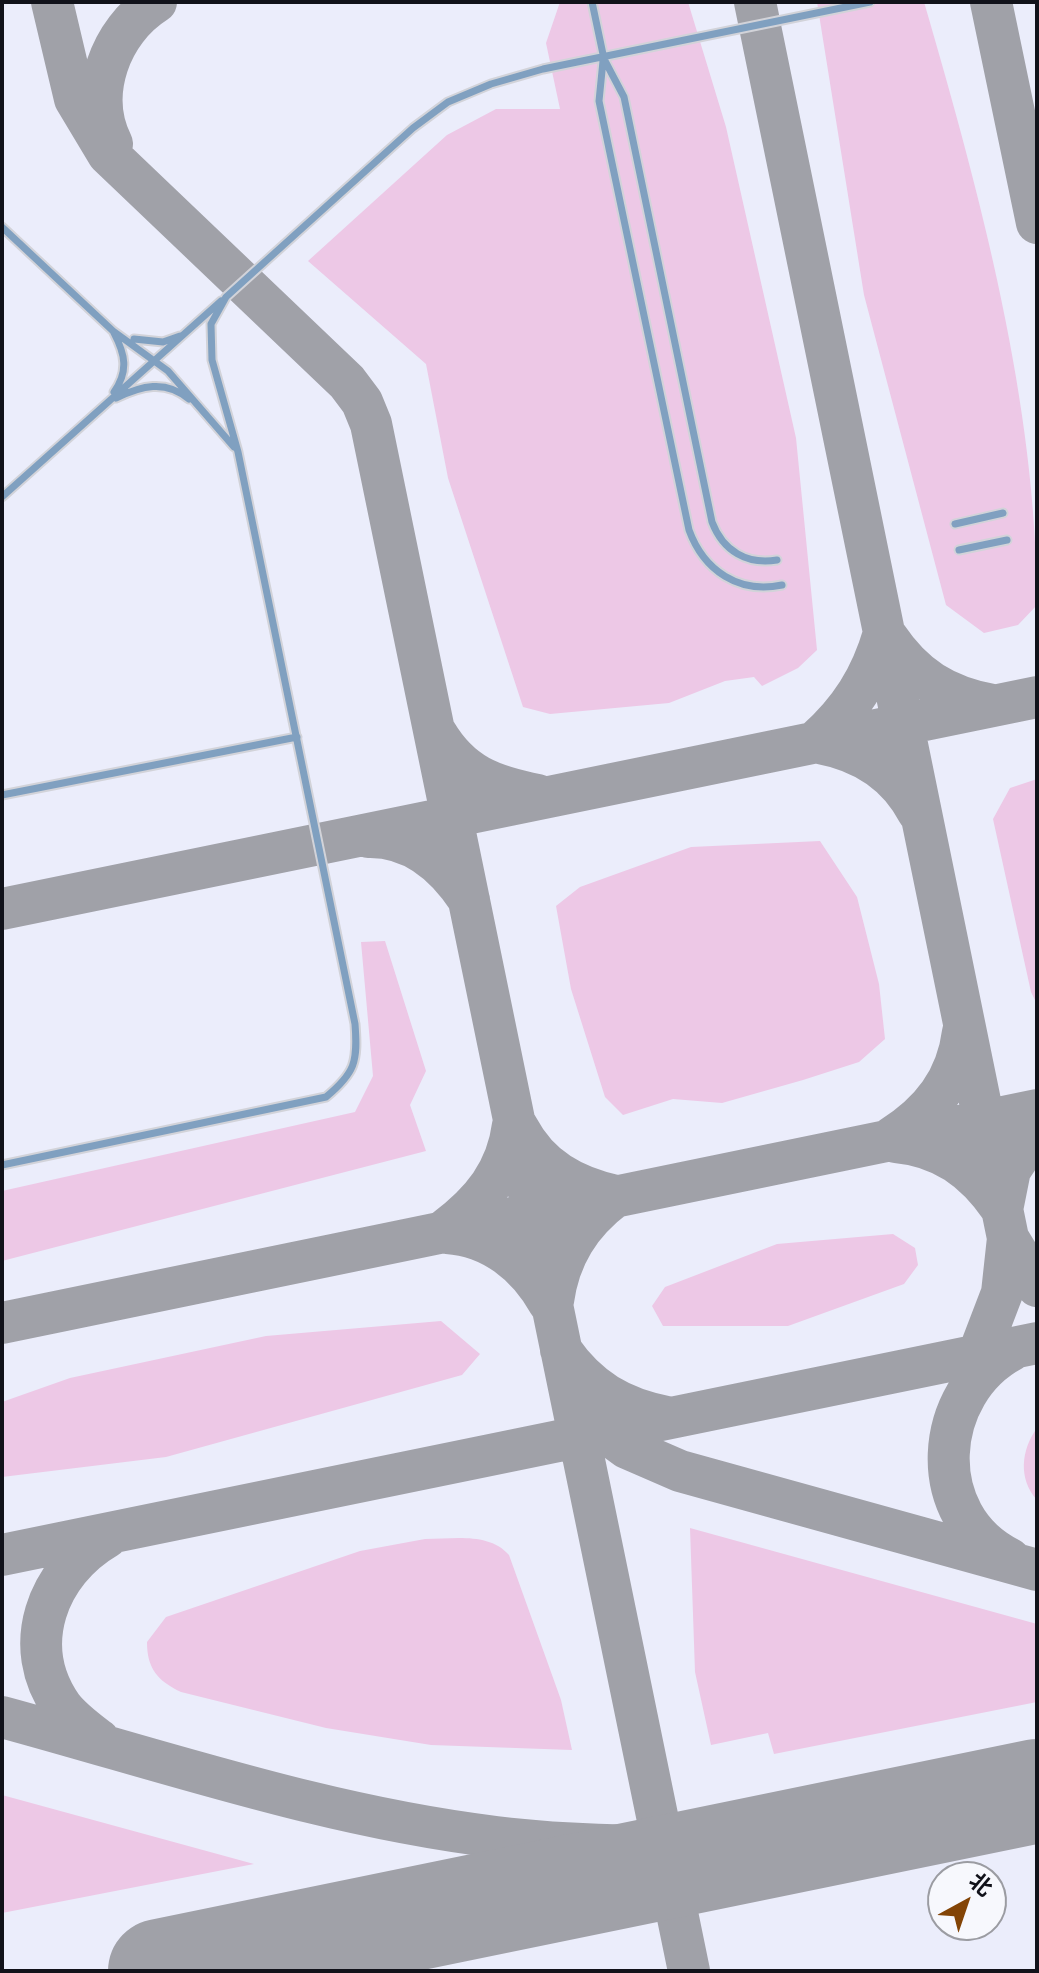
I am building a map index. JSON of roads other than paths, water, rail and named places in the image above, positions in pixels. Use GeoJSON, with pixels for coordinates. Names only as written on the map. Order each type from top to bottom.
{"type":"FeatureCollection","features":[{"type":"Feature","properties":{"kind":"lane"},"geometry":{"type":"LineString","coordinates":[[592,2],[604,59],[624,97],[712,522],[721,540],[736,554],[754,561],[777,560]]}},
{"type":"Feature","properties":{"kind":"lane"},"geometry":{"type":"LineString","coordinates":[[2,497],[413,128],[448,102],[491,84],[543,69],[604,59],[870,2]]}},
{"type":"Feature","properties":{"kind":"lane"},"geometry":{"type":"LineString","coordinates":[[604,59],[599,101],[689,530],[702,556],[722,576],[749,586],[782,585]]}},
{"type":"Feature","properties":{"kind":"lane"},"geometry":{"type":"LineString","coordinates":[[2,227],[113,331],[155,360],[209,415],[238,452]]}},
{"type":"Feature","properties":{"kind":"lane"},"geometry":{"type":"LineString","coordinates":[[2,1165],[326,1097],[348,1078],[357,1047],[355,1024],[238,452],[212,360],[211,324],[226,297]]}},
{"type":"Feature","properties":{"kind":"lane"},"geometry":{"type":"LineString","coordinates":[[113,331],[141,342],[163,342],[185,333]]}},
{"type":"Feature","properties":{"kind":"lane"},"geometry":{"type":"LineString","coordinates":[[107,403],[120,384],[125,368],[124,352],[113,331]]}},
{"type":"Feature","properties":{"kind":"lane"},"geometry":{"type":"LineString","coordinates":[[107,403],[138,387],[161,385],[182,393],[209,415]]}},
{"type":"Feature","properties":{"kind":"lane"},"geometry":{"type":"LineString","coordinates":[[955,524],[1003,513]]}},
{"type":"Feature","properties":{"kind":"lane"},"geometry":{"type":"LineString","coordinates":[[959,550],[1007,540]]}},
{"type":"Feature","properties":{"kind":"lane"},"geometry":{"type":"LineString","coordinates":[[2,795],[297,737]]}}]}
